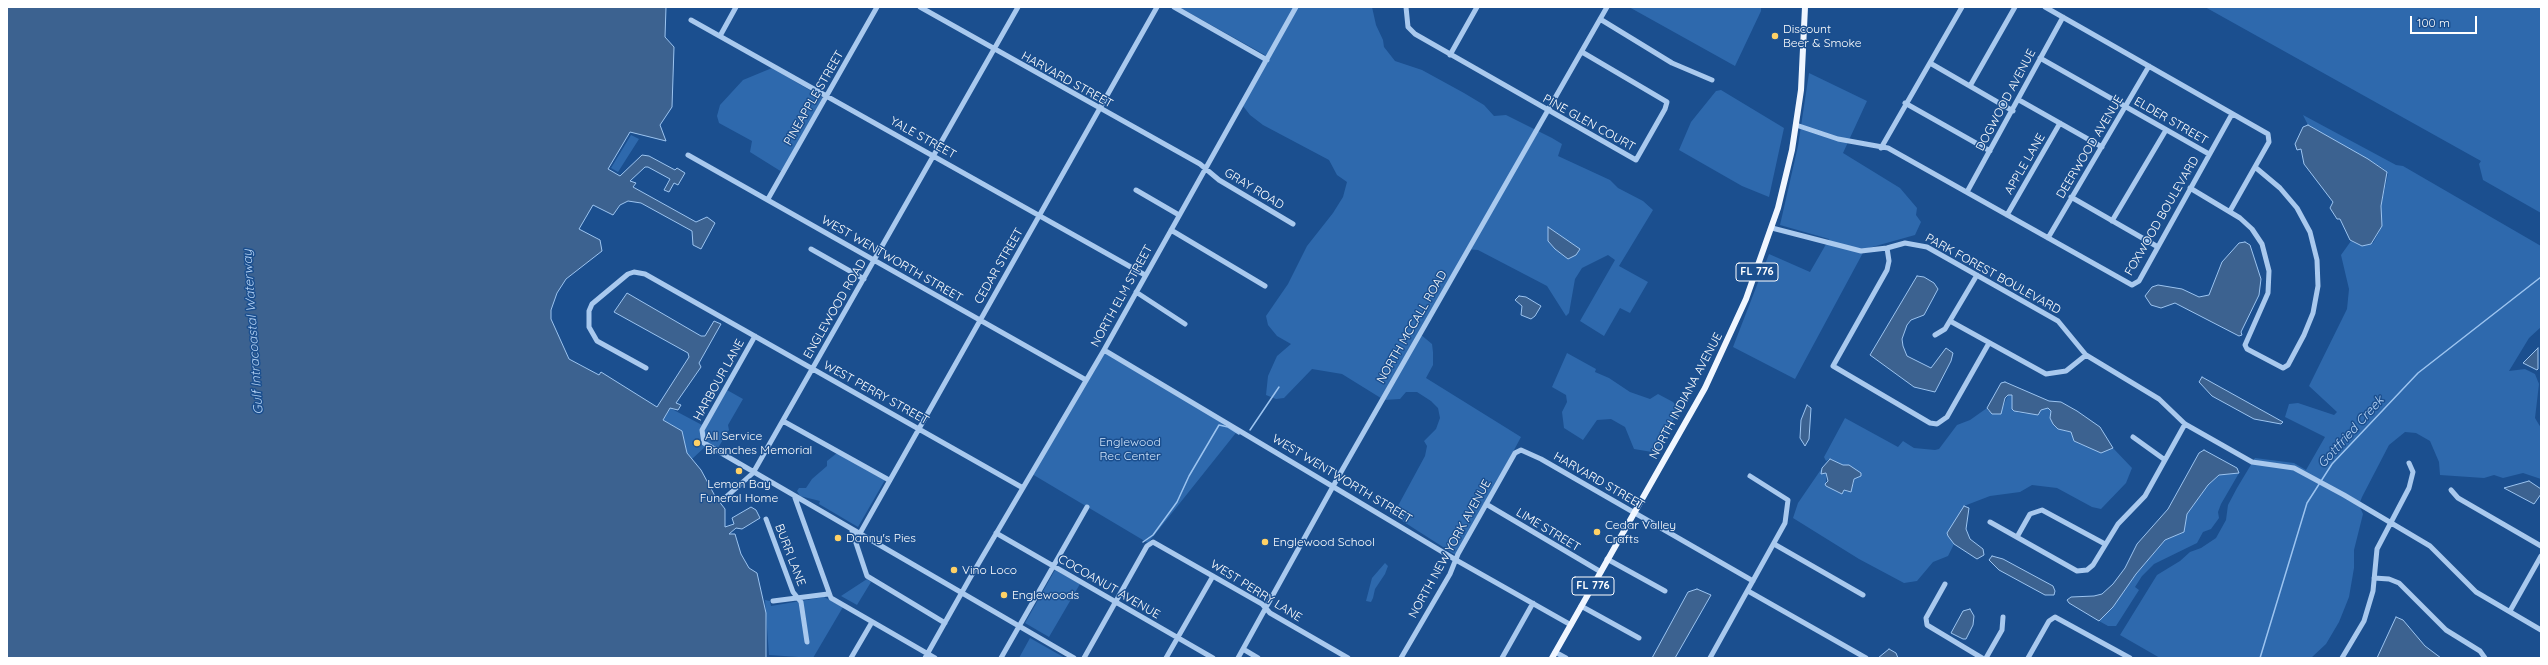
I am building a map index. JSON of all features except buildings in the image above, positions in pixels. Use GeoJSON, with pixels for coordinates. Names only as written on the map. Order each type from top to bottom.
{"type":"FeatureCollection","features":[{"type":"Feature","properties":{"kind":"main road","name":"NORTH INDIANA AVENUE"},"geometry":{"type":"LineString","coordinates":[[1554,655],[1722,355],[1746,299],[1772,228],[1786,178],[1796,125],[1804,55],[1805,7]]}},
{"type":"Feature","properties":{"kind":"street"},"geometry":{"type":"LineString","coordinates":[[720,36],[736,7]]}},
{"type":"Feature","properties":{"kind":"street","name":"PINEAPPLE STREET"},"geometry":{"type":"LineString","coordinates":[[768,200],[877,7]]}},
{"type":"Feature","properties":{"kind":"street","name":"HARVARD STREET"},"geometry":{"type":"LineString","coordinates":[[920,7],[1200,164],[1205,170]]}},
{"type":"Feature","properties":{"kind":"street","name":"ENGLEWOOD ROAD"},"geometry":{"type":"LineString","coordinates":[[726,497],[753,473],[1018,7]]}},
{"type":"Feature","properties":{"kind":"street","name":"CEDAR STREET"},"geometry":{"type":"LineString","coordinates":[[859,535],[1157,7]]}},
{"type":"Feature","properties":{"kind":"street"},"geometry":{"type":"LineString","coordinates":[[1174,7],[1267,60]]}},
{"type":"Feature","properties":{"kind":"street","name":"NORTH ELM STREET"},"geometry":{"type":"LineString","coordinates":[[927,656],[961,593],[1104,350],[1296,7]]}},
{"type":"Feature","properties":{"kind":"street","name":"PINE GLEN COURT"},"geometry":{"type":"LineString","coordinates":[[1406,7],[1408,24],[1412,32],[1629,158],[1636,160],[1667,102],[1582,52]]}},
{"type":"Feature","properties":{"kind":"street"},"geometry":{"type":"LineString","coordinates":[[1450,55],[1477,7]]}},
{"type":"Feature","properties":{"kind":"street","name":"NORTH MCCALL ROAD"},"geometry":{"type":"LineString","coordinates":[[1238,658],[1334,486],[1607,7]]}},
{"type":"Feature","properties":{"kind":"street"},"geometry":{"type":"LineString","coordinates":[[1881,148],[1905,103],[1962,7]]}},
{"type":"Feature","properties":{"kind":"street"},"geometry":{"type":"LineString","coordinates":[[1970,86],[2015,7]]}},
{"type":"Feature","properties":{"kind":"street"},"geometry":{"type":"LineString","coordinates":[[2045,7],[2232,114],[2269,137],[2269,142],[2230,211]]}},
{"type":"Feature","properties":{"kind":"street","name":"DOGWOOD AVENUE"},"geometry":{"type":"LineString","coordinates":[[1967,192],[2013,111],[2063,17]]}},
{"type":"Feature","properties":{"kind":"street"},"geometry":{"type":"LineString","coordinates":[[1600,19],[1672,63],[1712,80]]}},
{"type":"Feature","properties":{"kind":"street","name":"YALE STREET"},"geometry":{"type":"LineString","coordinates":[[691,20],[1145,275]]}},
{"type":"Feature","properties":{"kind":"street","name":"ELDER STREET"},"geometry":{"type":"LineString","coordinates":[[2040,58],[2209,154]]}},
{"type":"Feature","properties":{"kind":"street"},"geometry":{"type":"LineString","coordinates":[[1930,63],[2013,111]]}},
{"type":"Feature","properties":{"kind":"street","name":"DEERWOOD AVENUE"},"geometry":{"type":"LineString","coordinates":[[2048,238],[2149,66]]}},
{"type":"Feature","properties":{"kind":"street"},"geometry":{"type":"LineString","coordinates":[[2019,100],[2102,147]]}},
{"type":"Feature","properties":{"kind":"street"},"geometry":{"type":"LineString","coordinates":[[1905,103],[1990,151]]}},
{"type":"Feature","properties":{"kind":"street","name":"FOXWOOD BOULEVARD"},"geometry":{"type":"LineString","coordinates":[[1796,125],[1838,139],[1881,148],[1888,148],[1898,152],[2007,216],[2132,285],[2139,282],[2232,114]]}},
{"type":"Feature","properties":{"kind":"street","name":"APPLE LANE"},"geometry":{"type":"LineString","coordinates":[[2007,216],[2060,123]]}},
{"type":"Feature","properties":{"kind":"street"},"geometry":{"type":"LineString","coordinates":[[2112,220],[2166,130]]}},
{"type":"Feature","properties":{"kind":"street","name":"WEST WENTWORTH STREET"},"geometry":{"type":"LineString","coordinates":[[688,155],[1086,380]]}},
{"type":"Feature","properties":{"kind":"street"},"geometry":{"type":"LineString","coordinates":[[2190,188],[2230,211],[2245,222],[2257,236],[2265,252],[2269,271],[2266,301],[2245,345],[2248,349],[2280,367],[2286,367],[2304,335],[2313,313],[2318,286],[2317,260],[2310,232],[2297,208],[2280,188],[2254,168]]}},
{"type":"Feature","properties":{"kind":"street","name":"GRAY ROAD"},"geometry":{"type":"LineString","coordinates":[[1205,170],[1293,224]]}},
{"type":"Feature","properties":{"kind":"street"},"geometry":{"type":"LineString","coordinates":[[1136,190],[1180,215]]}},
{"type":"Feature","properties":{"kind":"street"},"geometry":{"type":"LineString","coordinates":[[2071,197],[2158,247]]}},
{"type":"Feature","properties":{"kind":"street","name":"PARK FOREST BOULEVARD"},"geometry":{"type":"LineString","coordinates":[[1772,228],[1861,251],[1887,248],[1905,243],[1921,244],[2058,321],[2086,355],[2159,399],[2185,424],[2252,462],[2284,466],[2299,470],[2344,495],[2430,546],[2476,592],[2541,630]]}},
{"type":"Feature","properties":{"kind":"street"},"geometry":{"type":"LineString","coordinates":[[1171,230],[1265,286]]}},
{"type":"Feature","properties":{"kind":"street"},"geometry":{"type":"LineString","coordinates":[[1887,248],[1889,262],[1887,270],[1832,366],[1930,423],[1938,424],[1948,417],[1990,343]]}},
{"type":"Feature","properties":{"kind":"street"},"geometry":{"type":"LineString","coordinates":[[810,249],[864,279]]}},
{"type":"Feature","properties":{"kind":"street","name":"WEST PERRY STREET"},"geometry":{"type":"LineString","coordinates":[[646,368],[597,341],[589,327],[589,311],[592,304],[628,274],[634,272],[645,274],[1024,488]]}},
{"type":"Feature","properties":{"kind":"street"},"geometry":{"type":"LineString","coordinates":[[1935,335],[1945,328],[1950,321],[1976,275]]}},
{"type":"Feature","properties":{"kind":"street"},"geometry":{"type":"LineString","coordinates":[[1136,292],[1185,324]]}},
{"type":"Feature","properties":{"kind":"street"},"geometry":{"type":"LineString","coordinates":[[1950,321],[2048,374],[2066,371],[2086,355]]}},
{"type":"Feature","properties":{"kind":"street","name":"HARBOUR LANE"},"geometry":{"type":"LineString","coordinates":[[753,473],[704,443],[701,433],[755,336]]}},
{"type":"Feature","properties":{"kind":"street","name":"WEST WENTWORTH STREET"},"geometry":{"type":"LineString","coordinates":[[1104,350],[1456,560],[1571,625]]}},
{"type":"Feature","properties":{"kind":"street"},"geometry":{"type":"LineString","coordinates":[[783,421],[889,480]]}},
{"type":"Feature","properties":{"kind":"street"},"geometry":{"type":"LineString","coordinates":[[1990,522],[2079,571],[2087,570],[2093,565],[2118,524],[2145,496],[2185,424]]}},
{"type":"Feature","properties":{"kind":"street"},"geometry":{"type":"LineString","coordinates":[[2133,437],[2165,460]]}},
{"type":"Feature","properties":{"kind":"street","name":"HARVARD STREET"},"geometry":{"type":"LineString","coordinates":[[1518,451],[1524,451],[1541,459],[1753,581]]}},
{"type":"Feature","properties":{"kind":"street","name":"NORTH NEW YORK AVENUE"},"geometry":{"type":"LineString","coordinates":[[1401,658],[1486,504],[1518,451]]}},
{"type":"Feature","properties":{"kind":"street"},"geometry":{"type":"LineString","coordinates":[[2342,658],[2364,621],[2374,578],[2377,548],[2412,480],[2413,472],[2409,463]]}},
{"type":"Feature","properties":{"kind":"street"},"geometry":{"type":"LineString","coordinates":[[753,473],[1074,658]]}},
{"type":"Feature","properties":{"kind":"street"},"geometry":{"type":"LineString","coordinates":[[1710,658],[1785,523],[1788,500],[1750,476]]}},
{"type":"Feature","properties":{"kind":"street"},"geometry":{"type":"LineString","coordinates":[[2451,490],[2458,498],[2541,546]]}},
{"type":"Feature","properties":{"kind":"street"},"geometry":{"type":"LineString","coordinates":[[795,498],[828,594],[831,598],[927,656],[935,658]]}},
{"type":"Feature","properties":{"kind":"street","name":"LIME STREET"},"geometry":{"type":"LineString","coordinates":[[1486,504],[1601,572]]}},
{"type":"Feature","properties":{"kind":"street"},"geometry":{"type":"LineString","coordinates":[[1001,658],[1087,507]]}},
{"type":"Feature","properties":{"kind":"street"},"geometry":{"type":"LineString","coordinates":[[2017,537],[2030,514],[2042,510],[2105,544]]}},
{"type":"Feature","properties":{"kind":"street","name":"BURR LANE"},"geometry":{"type":"LineString","coordinates":[[766,519],[797,598],[801,602],[808,642]]}},
{"type":"Feature","properties":{"kind":"street"},"geometry":{"type":"LineString","coordinates":[[852,530],[867,576],[945,623]]}},
{"type":"Feature","properties":{"kind":"street","name":"COCOANUT AVENUE"},"geometry":{"type":"LineString","coordinates":[[996,533],[1213,658]]}},
{"type":"Feature","properties":{"kind":"street","name":"WEST PERRY LANE"},"geometry":{"type":"LineString","coordinates":[[1116,602],[1147,546],[1153,542],[1213,576],[1348,658]]}},
{"type":"Feature","properties":{"kind":"street"},"geometry":{"type":"LineString","coordinates":[[1774,544],[1864,595]]}},
{"type":"Feature","properties":{"kind":"street"},"geometry":{"type":"LineString","coordinates":[[2510,611],[2541,556]]}},
{"type":"Feature","properties":{"kind":"street"},"geometry":{"type":"LineString","coordinates":[[1607,559],[1665,591]]}},
{"type":"Feature","properties":{"kind":"street"},"geometry":{"type":"LineString","coordinates":[[1166,658],[1213,576]]}},
{"type":"Feature","properties":{"kind":"street"},"geometry":{"type":"LineString","coordinates":[[2374,578],[2390,579],[2399,582],[2446,630],[2480,650],[2485,658]]}},
{"type":"Feature","properties":{"kind":"street"},"geometry":{"type":"LineString","coordinates":[[1945,584],[1926,618],[1926,625],[1982,658]]}},
{"type":"Feature","properties":{"kind":"street"},"geometry":{"type":"LineString","coordinates":[[1748,591],[1866,658]]}},
{"type":"Feature","properties":{"kind":"street"},"geometry":{"type":"LineString","coordinates":[[773,601],[828,594]]}},
{"type":"Feature","properties":{"kind":"street"},"geometry":{"type":"LineString","coordinates":[[1084,658],[1116,602]]}},
{"type":"Feature","properties":{"kind":"street"},"geometry":{"type":"LineString","coordinates":[[1502,658],[1533,603]]}},
{"type":"Feature","properties":{"kind":"street"},"geometry":{"type":"LineString","coordinates":[[1582,606],[1639,638]]}},
{"type":"Feature","properties":{"kind":"street"},"geometry":{"type":"LineString","coordinates":[[1986,658],[2002,630],[2003,616]]}},
{"type":"Feature","properties":{"kind":"street"},"geometry":{"type":"LineString","coordinates":[[2028,658],[2050,619],[2055,616],[2130,658]]}},
{"type":"Feature","properties":{"kind":"street"},"geometry":{"type":"LineString","coordinates":[[851,658],[872,622]]}},
{"type":"Feature","properties":{"kind":"street"},"geometry":{"type":"LineString","coordinates":[[1243,649],[1258,658]]}},
{"type":"Feature","properties":{"kind":"street"},"geometry":{"type":"LineString","coordinates":[[1554,655],[1566,658]]}},
{"type":"Feature","properties":{"kind":"green space"},"geometry":{"type":"Polygon","coordinates":[[[1179,7],[1372,7],[1376,25],[1383,40],[1384,47],[1395,61],[1422,70],[1464,93],[1484,105],[1494,116],[1506,115],[1552,138],[1562,144],[1558,156],[1610,180],[1618,188],[1643,201],[1653,210],[1619,266],[1648,282],[1630,313],[1620,308],[1604,336],[1580,321],[1615,260],[1608,255],[1582,268],[1575,279],[1569,313],[1566,316],[1547,286],[1478,250],[1466,249],[1420,334],[1432,344],[1433,365],[1426,378],[1521,437],[1457,556],[1393,515],[1425,456],[1427,446],[1424,441],[1436,429],[1440,418],[1438,408],[1431,401],[1417,392],[1406,392],[1400,399],[1384,400],[1342,374],[1312,369],[1284,398],[1276,399],[1266,395],[1268,376],[1277,356],[1291,344],[1277,336],[1268,325],[1266,316],[1288,284],[1307,246],[1333,213],[1343,197],[1347,182],[1337,175],[1329,160],[1263,125],[1250,115],[1243,106],[1265,55],[1179,7]]]}},
{"type":"Feature","properties":{"kind":"green space"},"geometry":{"type":"Polygon","coordinates":[[[1629,7],[1761,7],[1761,11],[1735,66],[1629,7]]]}},
{"type":"Feature","properties":{"kind":"green space"},"geometry":{"type":"Polygon","coordinates":[[[2205,7],[2541,7],[2541,213],[2483,180],[2479,164],[2481,161],[2205,7]]]}},
{"type":"Feature","properties":{"kind":"green space"},"geometry":{"type":"Polygon","coordinates":[[[772,68],[823,98],[782,172],[750,152],[752,141],[719,123],[717,116],[720,105],[743,80],[772,68]]]}},
{"type":"Feature","properties":{"kind":"green space"},"geometry":{"type":"Polygon","coordinates":[[[1809,73],[1867,101],[1843,153],[1900,188],[1917,208],[1916,215],[1921,222],[1915,235],[1865,249],[1795,379],[1733,347],[1769,254],[1810,272],[1829,239],[1780,225],[1798,146],[1809,73]]]}},
{"type":"Feature","properties":{"kind":"green space"},"geometry":{"type":"Polygon","coordinates":[[[1721,90],[1784,128],[1769,197],[1742,186],[1679,150],[1691,122],[1716,91],[1721,90]]]}},
{"type":"Feature","properties":{"kind":"green space"},"geometry":{"type":"Polygon","coordinates":[[[2303,115],[2396,165],[2403,166],[2541,246],[2541,327],[2529,338],[2509,371],[2525,369],[2535,374],[2539,384],[2535,418],[2541,428],[2541,479],[2523,473],[2503,478],[2494,475],[2484,478],[2440,475],[2439,462],[2430,441],[2416,433],[2405,432],[2389,445],[2362,497],[2359,505],[2363,514],[2354,550],[2354,568],[2349,597],[2339,622],[2326,644],[2311,658],[2160,658],[2120,635],[2157,575],[2180,561],[2190,552],[2201,548],[2216,538],[2226,520],[2228,505],[2255,458],[2294,463],[2306,470],[2325,437],[2285,417],[2289,404],[2298,403],[2334,415],[2337,412],[2309,386],[2347,309],[2349,289],[2341,255],[2351,241],[2362,246],[2373,243],[2382,226],[2381,206],[2388,174],[2384,169],[2368,159],[2308,125],[2303,115]]]}},
{"type":"Feature","properties":{"kind":"green space"},"geometry":{"type":"Polygon","coordinates":[[[631,135],[639,139],[618,172],[611,168],[631,135]]]}},
{"type":"Feature","properties":{"kind":"green space","name":"Englewood Rec Center"},"geometry":{"type":"Polygon","coordinates":[[[1104,350],[1239,429],[1148,543],[1032,474],[1104,350]]]}},
{"type":"Feature","properties":{"kind":"green space"},"geometry":{"type":"Polygon","coordinates":[[[1567,353],[1596,369],[1595,372],[1609,378],[1630,392],[1650,399],[1658,394],[1673,402],[1679,409],[1660,446],[1652,452],[1634,449],[1625,427],[1611,419],[1597,420],[1583,440],[1564,428],[1562,412],[1567,402],[1566,395],[1552,387],[1567,353]]]}},
{"type":"Feature","properties":{"kind":"green space"},"geometry":{"type":"Polygon","coordinates":[[[727,390],[743,399],[728,425],[729,430],[716,451],[706,446],[692,459],[687,453],[682,431],[663,420],[670,408],[702,425],[727,390]]]}},
{"type":"Feature","properties":{"kind":"green space"},"geometry":{"type":"Polygon","coordinates":[[[2008,395],[2013,395],[2012,409],[2019,413],[2031,414],[2048,408],[2051,411],[2050,418],[2058,429],[2071,432],[2074,441],[2095,450],[2113,448],[2132,468],[2126,483],[2101,509],[2092,507],[2057,488],[2032,485],[2020,492],[1990,496],[1964,506],[1948,536],[1954,544],[1948,556],[1933,562],[1917,581],[1904,583],[1859,559],[1793,518],[1798,503],[1822,468],[1822,474],[1826,473],[1826,482],[1842,494],[1844,490],[1848,492],[1854,483],[1854,479],[1861,473],[1830,459],[1826,461],[1824,457],[1845,418],[1898,447],[1903,441],[1914,448],[1935,450],[1939,449],[1957,425],[1970,420],[1987,408],[1988,411],[2003,407],[2008,395]]]}},
{"type":"Feature","properties":{"kind":"green space"},"geometry":{"type":"Polygon","coordinates":[[[837,453],[885,480],[858,527],[819,504],[820,501],[800,496],[797,491],[799,488],[806,488],[812,479],[827,466],[827,461],[837,453]]]}},
{"type":"Feature","properties":{"kind":"green space"},"geometry":{"type":"Polygon","coordinates":[[[2239,473],[2221,504],[2218,512],[2219,518],[2211,529],[2203,532],[2197,543],[2154,564],[2142,576],[2135,587],[2139,590],[2116,626],[2108,626],[2099,621],[2113,607],[2136,574],[2165,540],[2184,532],[2187,514],[2208,485],[2219,475],[2239,473]]]}},
{"type":"Feature","properties":{"kind":"green space"},"geometry":{"type":"Polygon","coordinates":[[[1385,563],[1388,566],[1385,574],[1375,589],[1371,602],[1366,601],[1372,578],[1385,563]]]}},
{"type":"Feature","properties":{"kind":"green space"},"geometry":{"type":"Polygon","coordinates":[[[1055,570],[1080,584],[1049,637],[1025,623],[1055,570]]]}},
{"type":"Feature","properties":{"kind":"green space"},"geometry":{"type":"Polygon","coordinates":[[[867,579],[871,582],[857,605],[841,596],[867,579]]]}},
{"type":"Feature","properties":{"kind":"green space"},"geometry":{"type":"Polygon","coordinates":[[[824,597],[843,607],[813,658],[769,655],[765,600],[770,601],[771,606],[824,597]]]}},
{"type":"Feature","properties":{"kind":"green space"},"geometry":{"type":"Polygon","coordinates":[[[1030,638],[1065,658],[1019,658],[1030,638]]]}},
{"type":"Feature","properties":{"kind":"water","name":"Gulf Intracoastal Waterway"},"geometry":{"type":"Polygon","coordinates":[[[7,7],[666,7],[665,37],[674,47],[672,107],[660,125],[666,141],[630,132],[608,169],[620,176],[642,155],[649,156],[675,170],[677,168],[685,173],[678,185],[674,183],[669,192],[664,190],[670,179],[648,167],[645,167],[630,181],[636,183],[633,187],[696,222],[707,217],[715,223],[701,249],[693,245],[692,231],[641,203],[628,201],[620,205],[613,215],[593,205],[579,229],[600,240],[602,251],[566,279],[557,293],[551,310],[551,319],[569,359],[599,375],[601,372],[657,407],[689,357],[688,353],[614,312],[627,293],[701,336],[705,336],[714,321],[721,324],[699,363],[701,367],[676,403],[681,405],[678,410],[670,408],[663,420],[682,431],[687,453],[701,470],[715,496],[725,509],[725,527],[734,524],[732,518],[751,507],[756,510],[760,518],[742,529],[736,528],[729,534],[735,534],[741,554],[749,568],[757,573],[766,613],[766,658],[7,658],[7,7]]]}},
{"type":"Feature","properties":{"kind":"water"},"geometry":{"type":"Polygon","coordinates":[[[2308,125],[2368,159],[2387,172],[2381,206],[2382,226],[2371,244],[2362,246],[2350,240],[2340,219],[2337,219],[2330,208],[2333,202],[2304,164],[2301,149],[2297,150],[2295,144],[2303,127],[2308,125]]]}},
{"type":"Feature","properties":{"kind":"water"},"geometry":{"type":"Polygon","coordinates":[[[1548,227],[1580,249],[1576,255],[1568,259],[1555,249],[1548,241],[1548,227]]]}},
{"type":"Feature","properties":{"kind":"water"},"geometry":{"type":"Polygon","coordinates":[[[2245,242],[2250,245],[2261,279],[2259,295],[2241,332],[2242,335],[2239,336],[2175,303],[2161,308],[2151,305],[2145,296],[2152,287],[2158,285],[2182,289],[2199,297],[2209,295],[2222,262],[2239,243],[2245,242]]]}},
{"type":"Feature","properties":{"kind":"water"},"geometry":{"type":"Polygon","coordinates":[[[1917,276],[1924,277],[1934,283],[1938,289],[1924,315],[1911,320],[1907,325],[1902,339],[1903,346],[1907,356],[1931,368],[1946,348],[1953,353],[1951,361],[1935,392],[1914,387],[1870,355],[1917,276]]]}},
{"type":"Feature","properties":{"kind":"water"},"geometry":{"type":"Polygon","coordinates":[[[1519,296],[1526,297],[1541,306],[1535,316],[1531,319],[1521,315],[1522,306],[1515,300],[1519,296]]]}},
{"type":"Feature","properties":{"kind":"water"},"geometry":{"type":"Polygon","coordinates":[[[2538,348],[2538,369],[2537,370],[2523,363],[2538,348]]]}},
{"type":"Feature","properties":{"kind":"water"},"geometry":{"type":"Polygon","coordinates":[[[2202,377],[2283,422],[2281,424],[2254,419],[2212,396],[2199,382],[2202,377]]]}},
{"type":"Feature","properties":{"kind":"water"},"geometry":{"type":"Polygon","coordinates":[[[2005,382],[2049,401],[2061,402],[2077,411],[2100,427],[2113,448],[2101,453],[2074,441],[2071,432],[2058,429],[2053,424],[2050,418],[2051,411],[2048,408],[2041,410],[2038,415],[2014,411],[2012,409],[2012,395],[2008,395],[2005,398],[2001,414],[1992,414],[1987,408],[2001,383],[2005,382]]]}},
{"type":"Feature","properties":{"kind":"water"},"geometry":{"type":"Polygon","coordinates":[[[1807,405],[1811,408],[1809,439],[1805,446],[1800,438],[1801,420],[1807,405]]]}},
{"type":"Feature","properties":{"kind":"water"},"geometry":{"type":"Polygon","coordinates":[[[2204,450],[2237,468],[2239,473],[2219,475],[2208,485],[2187,514],[2184,532],[2165,540],[2136,574],[2113,607],[2099,621],[2069,603],[2067,600],[2071,597],[2094,596],[2102,594],[2113,584],[2125,568],[2137,544],[2168,509],[2199,453],[2204,450]]]}},
{"type":"Feature","properties":{"kind":"water"},"geometry":{"type":"Polygon","coordinates":[[[1830,459],[1843,465],[1849,465],[1861,473],[1861,476],[1854,479],[1851,492],[1844,490],[1842,494],[1826,486],[1825,484],[1828,481],[1826,473],[1821,474],[1822,468],[1830,459]]]}},
{"type":"Feature","properties":{"kind":"water"},"geometry":{"type":"Polygon","coordinates":[[[2529,481],[2541,489],[2541,494],[2534,504],[2504,488],[2529,481]]]}},
{"type":"Feature","properties":{"kind":"water"},"geometry":{"type":"Polygon","coordinates":[[[1964,506],[1969,508],[1966,529],[1970,539],[1983,549],[1984,555],[1977,559],[1954,544],[1947,533],[1964,506]]]}},
{"type":"Feature","properties":{"kind":"water"},"geometry":{"type":"Polygon","coordinates":[[[1992,556],[2003,559],[2053,586],[2055,591],[2054,595],[2045,595],[1999,570],[1989,560],[1992,556]]]}},
{"type":"Feature","properties":{"kind":"water"},"geometry":{"type":"Polygon","coordinates":[[[1697,589],[1711,595],[1675,658],[1652,658],[1688,592],[1697,589]]]}},
{"type":"Feature","properties":{"kind":"water"},"geometry":{"type":"Polygon","coordinates":[[[1970,609],[1974,616],[1973,625],[1966,639],[1963,639],[1951,633],[1963,611],[1970,609]]]}},
{"type":"Feature","properties":{"kind":"water"},"geometry":{"type":"Polygon","coordinates":[[[2396,617],[2403,620],[2425,646],[2441,658],[2377,658],[2396,617]]]}},
{"type":"Feature","properties":{"kind":"water"},"geometry":{"type":"Polygon","coordinates":[[[1889,649],[1896,653],[1898,658],[1878,658],[1889,649]]]}},
{"type":"Feature","properties":{"kind":"waterway","name":"Gottfried Creek"},"geometry":{"type":"LineString","coordinates":[[2260,658],[2307,503],[2332,464],[2418,373],[2541,277]]}},
{"type":"Feature","properties":{"kind":"waterway"},"geometry":{"type":"LineString","coordinates":[[1250,430],[1279,387]]}},
{"type":"Feature","properties":{"kind":"waterway"},"geometry":{"type":"LineString","coordinates":[[1143,542],[1153,535],[1177,502],[1189,476],[1219,425],[1228,427],[1239,434]]}},
{"type":"Feature","properties":{"kind":"place","name":"Discount Beer & Smoke"},"geometry":{"type":"Point","coordinates":[1775,36]}},
{"type":"Feature","properties":{"kind":"place","name":"All Service Branches Memorial"},"geometry":{"type":"Point","coordinates":[697,443]}},
{"type":"Feature","properties":{"kind":"place","name":"Lemon Bay Funeral Home"},"geometry":{"type":"Point","coordinates":[739,471]}},
{"type":"Feature","properties":{"kind":"place","name":"Cedar Valley Crafts"},"geometry":{"type":"Point","coordinates":[1597,532]}},
{"type":"Feature","properties":{"kind":"place","name":"Danny's Pies"},"geometry":{"type":"Point","coordinates":[838,538]}},
{"type":"Feature","properties":{"kind":"place","name":"Englewood School"},"geometry":{"type":"Point","coordinates":[1265,542]}},
{"type":"Feature","properties":{"kind":"place","name":"Vino Loco"},"geometry":{"type":"Point","coordinates":[954,570]}},
{"type":"Feature","properties":{"kind":"place","name":"Englewoods"},"geometry":{"type":"Point","coordinates":[1004,595]}}]}
